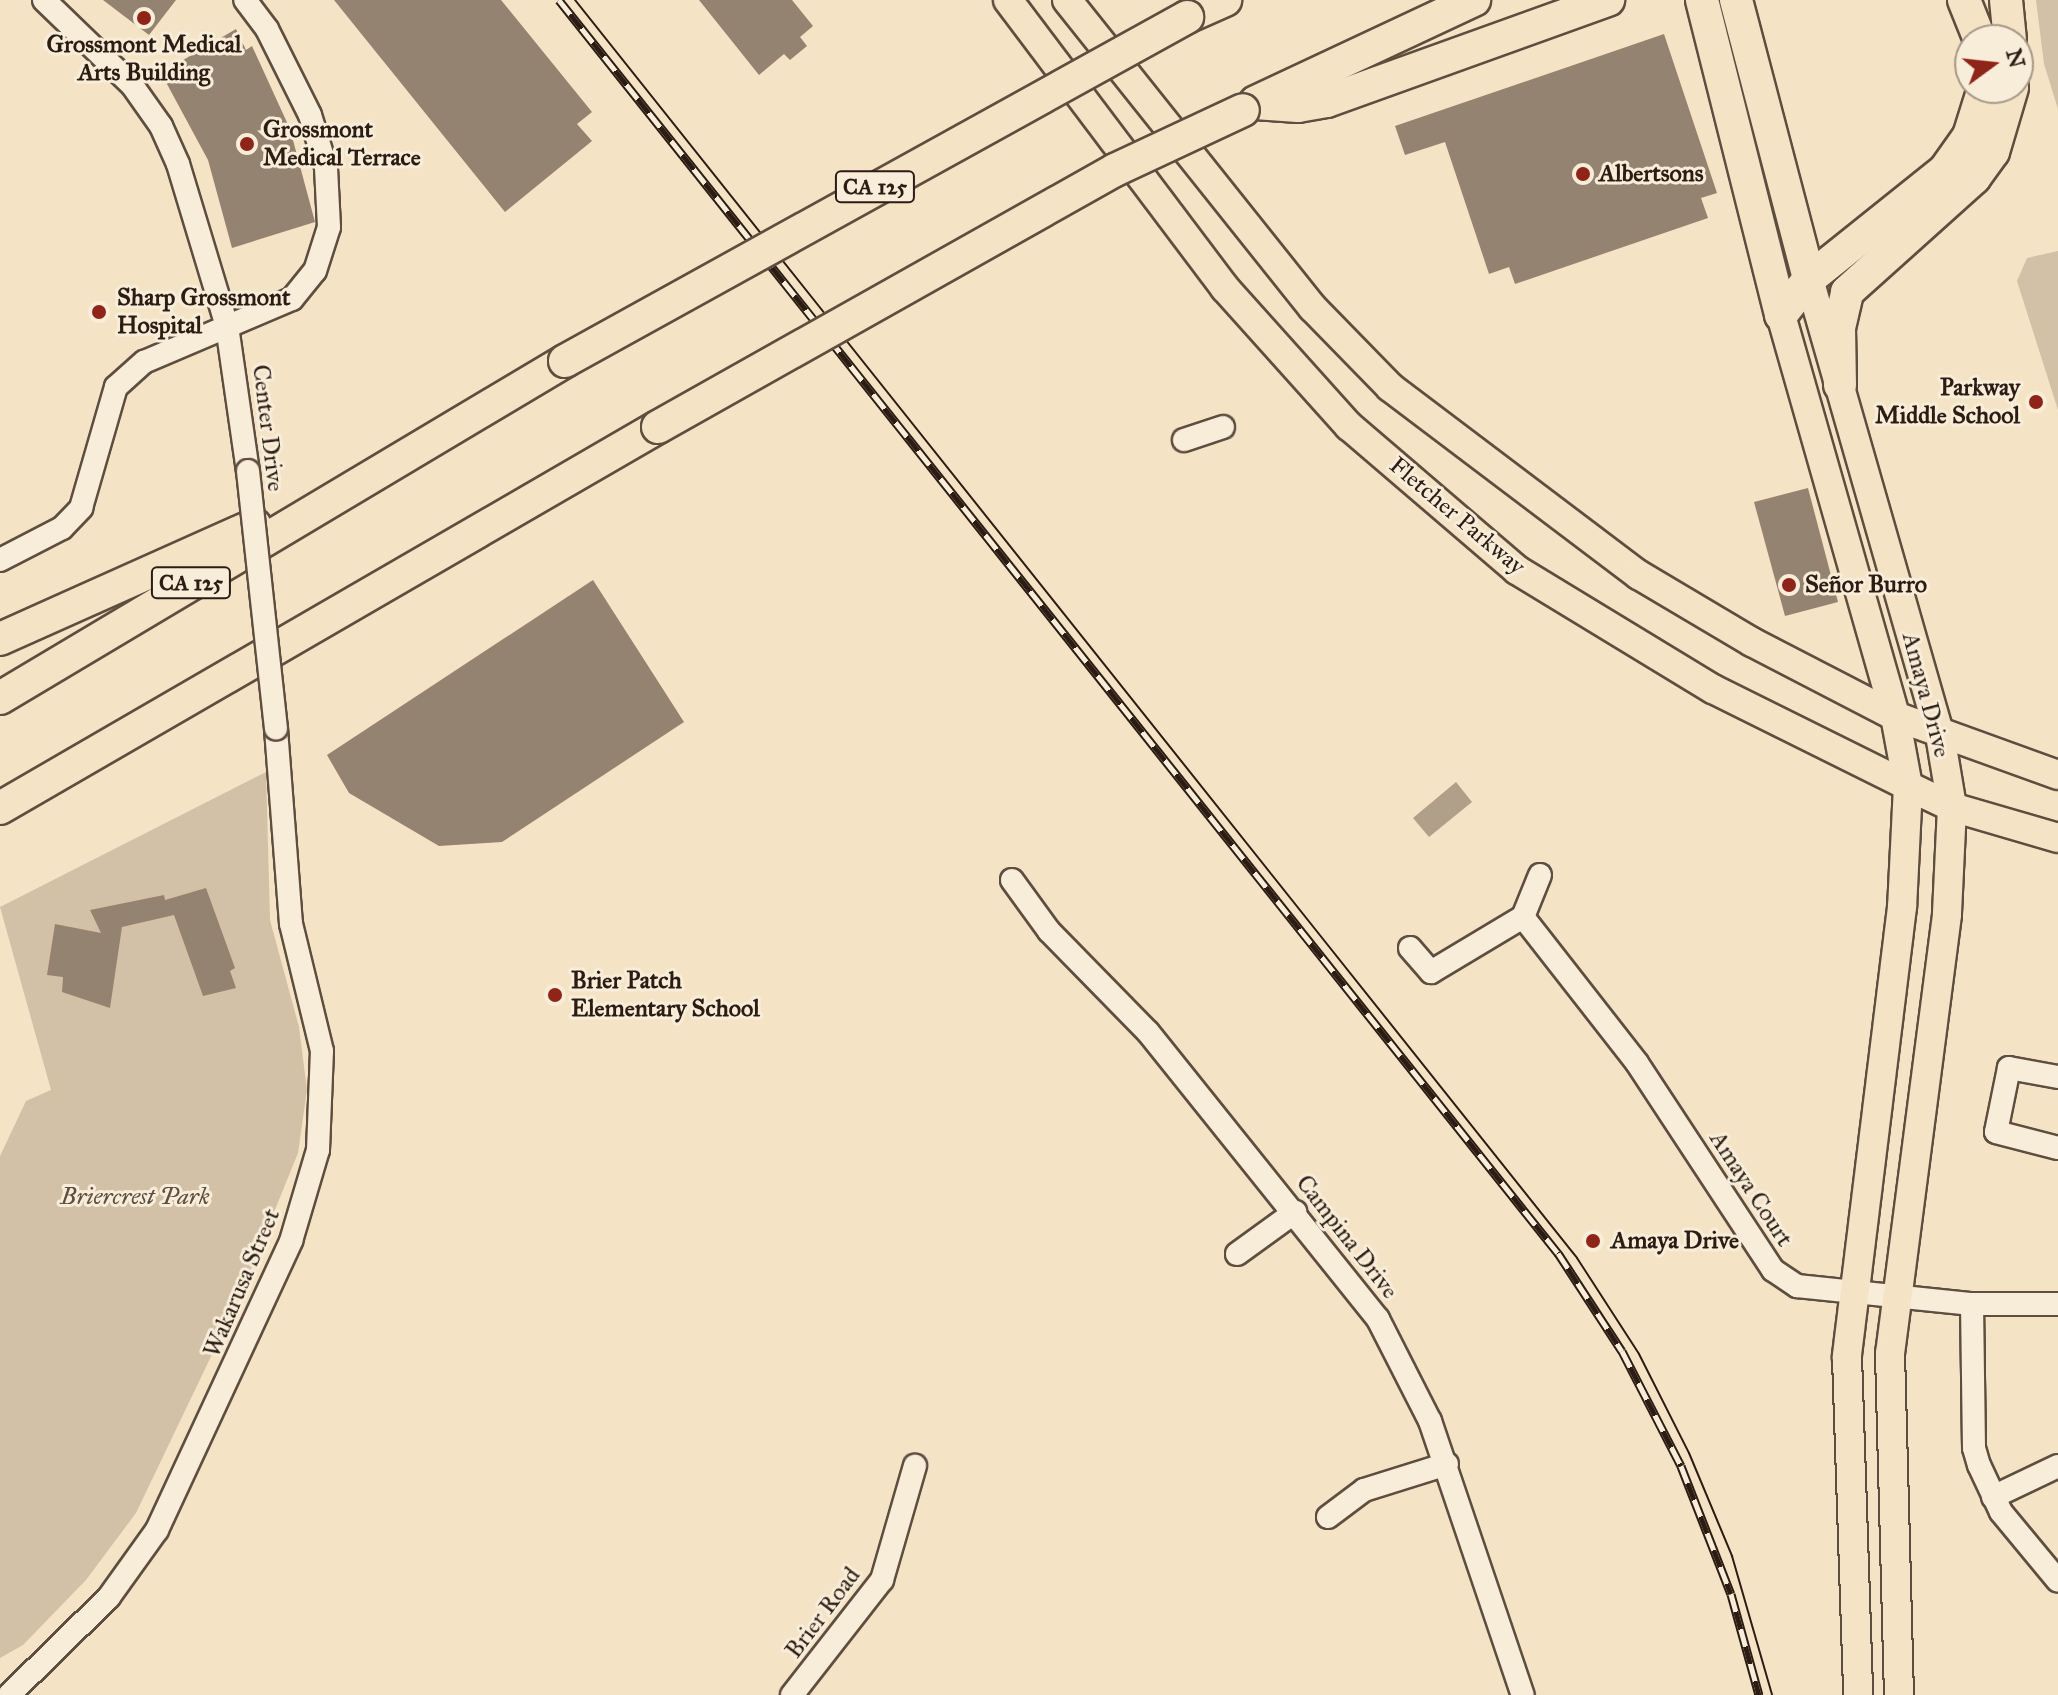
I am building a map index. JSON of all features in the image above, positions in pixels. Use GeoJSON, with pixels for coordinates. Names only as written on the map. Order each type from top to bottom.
{"type":"FeatureCollection","features":[{"type":"Feature","properties":{"kind":"highway","name":"CA 125"},"geometry":{"type":"LineString","coordinates":[[0,698],[565,361],[1187,17],[1225,0]]}},
{"type":"Feature","properties":{"kind":"highway"},"geometry":{"type":"LineString","coordinates":[[0,808],[658,427],[1115,170],[1474,0]]}},
{"type":"Feature","properties":{"kind":"highway"},"geometry":{"type":"LineString","coordinates":[[1249,106],[1298,106],[1327,101],[1608,0]]}},
{"type":"Feature","properties":{"kind":"highway"},"geometry":{"type":"LineString","coordinates":[[1702,0],[1781,315]]}},
{"type":"Feature","properties":{"kind":"highway"},"geometry":{"type":"LineString","coordinates":[[1736,0],[1809,279]]}},
{"type":"Feature","properties":{"kind":"highway"},"geometry":{"type":"LineString","coordinates":[[1964,0],[1974,24]]}},
{"type":"Feature","properties":{"kind":"highway"},"geometry":{"type":"LineString","coordinates":[[2006,0],[2008,24]]}},
{"type":"Feature","properties":{"kind":"highway"},"geometry":{"type":"LineString","coordinates":[[1781,315],[1809,279],[1945,170],[1969,136],[1979,104]]}},
{"type":"Feature","properties":{"kind":"highway"},"geometry":{"type":"LineString","coordinates":[[1840,385],[1839,328],[1847,292],[1974,178],[1993,152],[2007,104]]}},
{"type":"Feature","properties":{"kind":"highway"},"geometry":{"type":"LineString","coordinates":[[0,639],[382,469]]}},
{"type":"Feature","properties":{"kind":"highway"},"geometry":{"type":"LineString","coordinates":[[0,825],[117,742]]}},
{"type":"Feature","properties":{"kind":"main road","name":"Fletcher Parkway"},"geometry":{"type":"LineString","coordinates":[[1008,0],[1225,288],[1349,426],[1517,570],[1713,689],[1908,786],[1952,807],[2058,838]]}},
{"type":"Feature","properties":{"kind":"main road"},"geometry":{"type":"LineString","coordinates":[[1067,0],[1313,308],[1390,387],[1639,575],[1895,716],[1940,735],[2058,775]]}},
{"type":"Feature","properties":{"kind":"main road","name":"Amaya Drive"},"geometry":{"type":"LineString","coordinates":[[1809,279],[1940,735],[1952,807],[1947,915],[1890,1353],[1899,1695]]}},
{"type":"Feature","properties":{"kind":"main road","name":"Amaya Drive"},"geometry":{"type":"LineString","coordinates":[[1781,315],[1895,716],[1908,786],[1902,907],[1847,1357],[1858,1695]]}},
{"type":"Feature","properties":{"kind":"street","name":"Center Drive"},"geometry":{"type":"LineString","coordinates":[[44,0],[132,85],[161,126],[193,205],[227,326],[248,471],[276,728]]}},
{"type":"Feature","properties":{"kind":"street"},"geometry":{"type":"LineString","coordinates":[[0,560],[62,528],[81,508],[116,387],[144,362],[292,299],[315,271],[329,227],[326,167],[310,115],[267,29],[245,0]]}},
{"type":"Feature","properties":{"kind":"street"},"geometry":{"type":"LineString","coordinates":[[1184,440],[1223,427]]}},
{"type":"Feature","properties":{"kind":"street","name":"Wakarusa Street"},"geometry":{"type":"LineString","coordinates":[[9,1695],[109,1597],[157,1530],[291,1241],[318,1150],[322,1051],[291,924],[276,728]]}},
{"type":"Feature","properties":{"kind":"street"},"geometry":{"type":"LineString","coordinates":[[1410,948],[1431,972],[1523,917],[1540,875]]}},
{"type":"Feature","properties":{"kind":"street","name":"Campina Drive"},"geometry":{"type":"LineString","coordinates":[[1012,880],[1049,931],[1148,1032],[1378,1319],[1447,1464],[1523,1695]]}},
{"type":"Feature","properties":{"kind":"street","name":"Amaya Court"},"geometry":{"type":"LineString","coordinates":[[1523,917],[1637,1063],[1773,1270],[1797,1286],[1855,1289],[1897,1298],[1972,1304],[2058,1304]]}},
{"type":"Feature","properties":{"kind":"street"},"geometry":{"type":"LineString","coordinates":[[2058,1077],[2009,1068],[1996,1132],[2058,1148]]}},
{"type":"Feature","properties":{"kind":"street"},"geometry":{"type":"LineString","coordinates":[[1237,1254],[1295,1212]]}},
{"type":"Feature","properties":{"kind":"street"},"geometry":{"type":"LineString","coordinates":[[1972,1304],[1974,1448],[1993,1497],[2058,1581]]}},
{"type":"Feature","properties":{"kind":"street"},"geometry":{"type":"LineString","coordinates":[[1328,1517],[1364,1490],[1447,1464]]}},
{"type":"Feature","properties":{"kind":"street","name":"Brier Road"},"geometry":{"type":"LineString","coordinates":[[792,1695],[882,1580],[915,1466]]}},
{"type":"Feature","properties":{"kind":"street"},"geometry":{"type":"LineString","coordinates":[[1993,1497],[2058,1466]]}},
{"type":"Feature","properties":{"kind":"green space"},"geometry":{"type":"Polygon","coordinates":[[[2036,0],[2058,0],[2058,109],[2044,64],[2036,0]]]}},
{"type":"Feature","properties":{"kind":"green space"},"geometry":{"type":"Polygon","coordinates":[[[2058,251],[2058,410],[2017,281],[2027,258],[2058,251]]]}},
{"type":"Feature","properties":{"kind":"green space","name":"Briercrest Park"},"geometry":{"type":"Polygon","coordinates":[[[266,772],[270,920],[299,1027],[307,1090],[298,1153],[240,1296],[136,1513],[86,1580],[23,1645],[0,1658],[0,1156],[26,1101],[51,1090],[0,907],[266,772]]]}},
{"type":"Feature","properties":{"kind":"shaded area"},"geometry":{"type":"Polygon","coordinates":[[[1456,782],[1472,802],[1429,837],[1413,818],[1456,782]]]}},
{"type":"Feature","properties":{"kind":"building","name":"Grossmont Medical Arts Building"},"geometry":{"type":"Polygon","coordinates":[[[103,0],[176,0],[149,35],[103,0]]]}},
{"type":"Feature","properties":{"kind":"building"},"geometry":{"type":"Polygon","coordinates":[[[334,0],[501,0],[592,112],[577,124],[592,141],[505,212],[334,0]]]}},
{"type":"Feature","properties":{"kind":"building"},"geometry":{"type":"Polygon","coordinates":[[[699,0],[792,0],[813,26],[800,37],[807,46],[790,60],[784,54],[759,75],[699,0]]]}},
{"type":"Feature","properties":{"kind":"building","name":"Grossmont Medical Terrace"},"geometry":{"type":"Polygon","coordinates":[[[236,29],[246,50],[252,46],[290,129],[315,222],[232,248],[208,160],[161,73],[236,29]]]}},
{"type":"Feature","properties":{"kind":"building","name":"Albertsons"},"geometry":{"type":"Polygon","coordinates":[[[1664,34],[1717,193],[1701,198],[1708,218],[1515,284],[1509,267],[1489,274],[1445,142],[1405,155],[1395,126],[1664,34]]]}},
{"type":"Feature","properties":{"kind":"building"},"geometry":{"type":"Polygon","coordinates":[[[1808,488],[1838,602],[1785,616],[1754,502],[1808,488]]]}},
{"type":"Feature","properties":{"kind":"building"},"geometry":{"type":"Polygon","coordinates":[[[593,580],[684,722],[502,842],[439,846],[349,793],[327,755],[593,580]]]}},
{"type":"Feature","properties":{"kind":"building"},"geometry":{"type":"Polygon","coordinates":[[[206,888],[235,968],[230,971],[236,988],[203,996],[174,915],[122,927],[110,1008],[62,992],[63,977],[47,975],[55,924],[101,933],[90,910],[164,895],[165,900],[206,888]]]}},
{"type":"Feature","properties":{"kind":"tram line"},"geometry":{"type":"LineString","coordinates":[[575,0],[1577,1258],[1639,1354],[1689,1453],[1732,1556],[1772,1695]]}},
{"type":"Feature","properties":{"kind":"railway"},"geometry":{"type":"LineString","coordinates":[[559,0],[1558,1253],[1622,1351],[1681,1466],[1731,1594],[1759,1695]]}},
{"type":"Feature","properties":{"kind":"place","name":"Grossmont Medical Arts Building"},"geometry":{"type":"Point","coordinates":[144,18]}},
{"type":"Feature","properties":{"kind":"place","name":"Grossmont Medical Terrace"},"geometry":{"type":"Point","coordinates":[247,144]}},
{"type":"Feature","properties":{"kind":"place","name":"Albertsons"},"geometry":{"type":"Point","coordinates":[1583,174]}},
{"type":"Feature","properties":{"kind":"place","name":"Sharp Grossmont Hospital"},"geometry":{"type":"Point","coordinates":[99,312]}},
{"type":"Feature","properties":{"kind":"place","name":"Parkway Middle School"},"geometry":{"type":"Point","coordinates":[2036,402]}},
{"type":"Feature","properties":{"kind":"place","name":"Señor Burro"},"geometry":{"type":"Point","coordinates":[1789,585]}},
{"type":"Feature","properties":{"kind":"place","name":"Brier Patch Elementary School"},"geometry":{"type":"Point","coordinates":[555,995]}},
{"type":"Feature","properties":{"kind":"place","name":"Amaya Drive"},"geometry":{"type":"Point","coordinates":[1593,1241]}}]}
